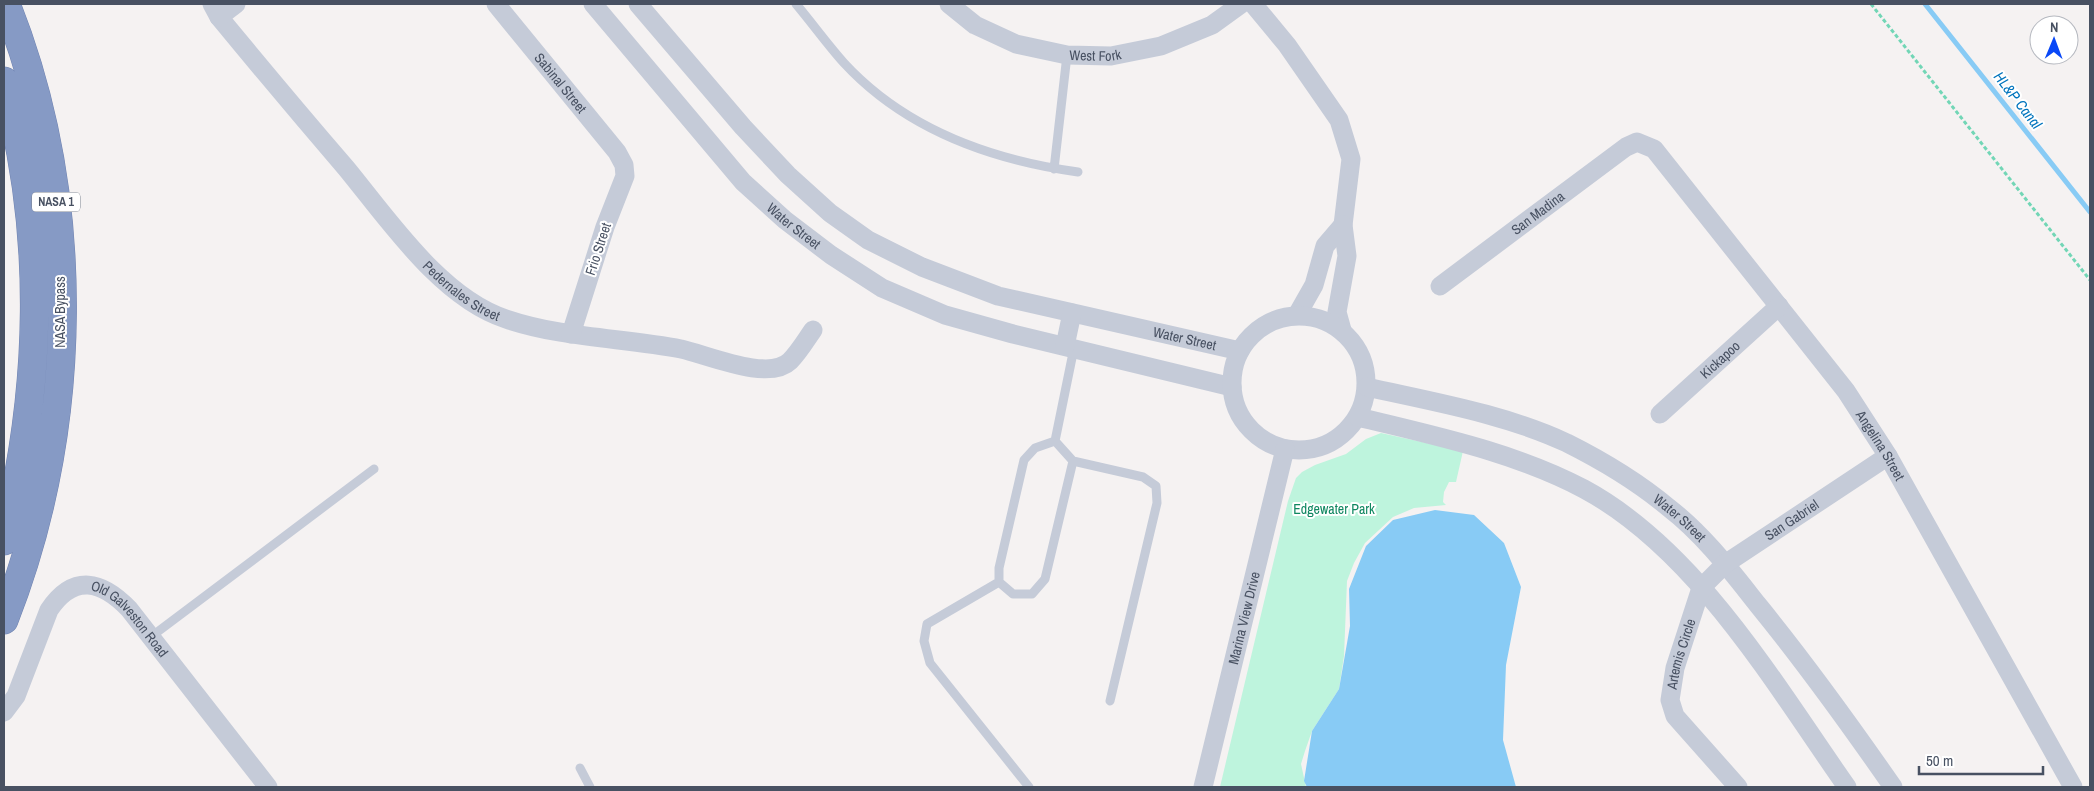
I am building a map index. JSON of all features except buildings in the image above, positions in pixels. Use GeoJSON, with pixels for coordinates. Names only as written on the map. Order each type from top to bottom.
{"type":"FeatureCollection","features":[{"type":"Feature","properties":{"kind":"highway","name":"NASA Bypass"},"geometry":{"type":"LineString","coordinates":[[4,620],[25,559],[41,500],[56,407],[62,324],[60,235],[56,200],[42,122],[32,82],[20,41],[6,4]]}},
{"type":"Feature","properties":{"kind":"highway","name":"NASA Bypass"},"geometry":{"type":"LineString","coordinates":[[4,82],[22,160],[32,232],[35,294],[32,378],[23,452],[4,541]]}},
{"type":"Feature","properties":{"kind":"street"},"geometry":{"type":"LineString","coordinates":[[216,10],[236,4]]}},
{"type":"Feature","properties":{"kind":"street","name":"Water Street"},"geometry":{"type":"LineString","coordinates":[[593,4],[743,182],[785,220],[831,255],[882,288],[945,315],[1232,387]]}},
{"type":"Feature","properties":{"kind":"street","name":"Water Street"},"geometry":{"type":"LineString","coordinates":[[638,4],[743,128],[788,175],[830,213],[868,240],[922,267],[998,296],[1240,351]]}},
{"type":"Feature","properties":{"kind":"street","name":"West Fork"},"geometry":{"type":"LineString","coordinates":[[949,4],[975,24],[1016,44],[1066,55],[1110,56],[1162,46],[1212,25],[1241,4]]}},
{"type":"Feature","properties":{"kind":"street"},"geometry":{"type":"LineString","coordinates":[[1253,4],[1286,45],[1339,120],[1351,159],[1343,225],[1347,256],[1338,312],[1342,330]]}},
{"type":"Feature","properties":{"kind":"street","name":"Sabinal Street"},"geometry":{"type":"LineString","coordinates":[[505,7],[618,152],[624,165]]}},
{"type":"Feature","properties":{"kind":"street","name":"Pedernales Street"},"geometry":{"type":"LineString","coordinates":[[216,10],[408,242],[443,280],[476,305],[506,319],[571,334],[658,345],[702,353],[751,368],[772,369],[789,362],[812,330]]}},
{"type":"Feature","properties":{"kind":"street","name":"San Madina"},"geometry":{"type":"LineString","coordinates":[[1440,286],[1626,147],[1638,142]]}},
{"type":"Feature","properties":{"kind":"street","name":"Angelina Street"},"geometry":{"type":"LineString","coordinates":[[1638,142],[1654,149],[1846,391],[1888,456],[2073,787]]}},
{"type":"Feature","properties":{"kind":"street","name":"Frio Street"},"geometry":{"type":"LineString","coordinates":[[571,334],[605,227],[625,176],[624,165]]}},
{"type":"Feature","properties":{"kind":"street"},"geometry":{"type":"LineString","coordinates":[[1297,315],[1314,285],[1325,246],[1343,225]]}},
{"type":"Feature","properties":{"kind":"street","name":"Kickapoo"},"geometry":{"type":"LineString","coordinates":[[1660,414],[1779,306]]}},
{"type":"Feature","properties":{"kind":"street"},"geometry":{"type":"LineString","coordinates":[[1069,347],[1072,312]]}},
{"type":"Feature","properties":{"kind":"street"},"geometry":{"type":"LineString","coordinates":[[1297,315],[1321,319],[1342,330],[1357,346],[1365,366],[1367,387],[1364,402],[1358,416],[1345,433],[1327,445],[1306,450],[1285,448],[1268,443],[1248,426],[1235,404],[1232,387],[1233,369],[1240,351],[1250,337],[1264,326],[1280,318],[1297,315]]}},
{"type":"Feature","properties":{"kind":"street","name":"Water Street"},"geometry":{"type":"LineString","coordinates":[[1367,387],[1471,410],[1525,427],[1566,443],[1617,470],[1670,508],[1725,564],[1814,674],[1893,787]]}},
{"type":"Feature","properties":{"kind":"street"},"geometry":{"type":"LineString","coordinates":[[1358,416],[1476,446],[1534,467],[1585,490],[1630,519],[1669,552],[1736,628],[1847,787]]}},
{"type":"Feature","properties":{"kind":"street","name":"Marina View Drive"},"geometry":{"type":"LineString","coordinates":[[1203,787],[1285,448]]}},
{"type":"Feature","properties":{"kind":"street","name":"San Gabriel"},"geometry":{"type":"LineString","coordinates":[[1701,588],[1725,564],[1888,456]]}},
{"type":"Feature","properties":{"kind":"street","name":"Old Galveston Road"},"geometry":{"type":"LineString","coordinates":[[4,712],[16,696],[49,610],[62,594],[71,589],[93,585],[105,589],[124,603],[152,636],[268,787]]}},
{"type":"Feature","properties":{"kind":"street","name":"Artemis Circle"},"geometry":{"type":"LineString","coordinates":[[1701,588],[1675,668],[1670,700],[1675,716],[1738,787]]}},
{"type":"Feature","properties":{"kind":"lane"},"geometry":{"type":"LineString","coordinates":[[796,4],[844,63],[878,94],[916,119],[959,142],[998,156],[1054,169],[1078,172]]}},
{"type":"Feature","properties":{"kind":"lane"},"geometry":{"type":"LineString","coordinates":[[1054,169],[1066,55]]}},
{"type":"Feature","properties":{"kind":"lane"},"geometry":{"type":"LineString","coordinates":[[1054,441],[1069,347]]}},
{"type":"Feature","properties":{"kind":"lane"},"geometry":{"type":"LineString","coordinates":[[1054,441],[1073,461],[1143,477],[1156,486],[1157,503],[1110,701]]}},
{"type":"Feature","properties":{"kind":"lane"},"geometry":{"type":"LineString","coordinates":[[1054,441],[1035,448],[1024,460],[999,568],[999,582],[1013,594],[1032,594],[1045,579],[1073,461]]}},
{"type":"Feature","properties":{"kind":"lane"},"geometry":{"type":"LineString","coordinates":[[152,636],[374,469]]}},
{"type":"Feature","properties":{"kind":"lane"},"geometry":{"type":"LineString","coordinates":[[999,582],[927,624],[924,641],[930,664],[1029,787]]}},
{"type":"Feature","properties":{"kind":"lane"},"geometry":{"type":"LineString","coordinates":[[580,768],[590,787]]}},
{"type":"Feature","properties":{"kind":"path"},"geometry":{"type":"LineString","coordinates":[[1871,4],[2090,280]]}},
{"type":"Feature","properties":{"kind":"green space","name":"Edgewater Park"},"geometry":{"type":"Polygon","coordinates":[[[1381,433],[1463,451],[1456,482],[1449,482],[1444,492],[1443,502],[1446,505],[1414,508],[1393,517],[1365,543],[1354,563],[1347,581],[1344,656],[1339,689],[1312,731],[1305,751],[1301,764],[1306,787],[1220,787],[1288,501],[1296,478],[1302,472],[1315,465],[1346,454],[1366,439],[1381,433]]]}},
{"type":"Feature","properties":{"kind":"water"},"geometry":{"type":"Polygon","coordinates":[[[1435,510],[1474,515],[1504,543],[1521,587],[1506,665],[1503,740],[1516,787],[1307,787],[1304,781],[1312,731],[1339,689],[1350,626],[1349,589],[1366,546],[1393,520],[1435,510]]]}},
{"type":"Feature","properties":{"kind":"waterway","name":"HL&P Canal"},"geometry":{"type":"LineString","coordinates":[[1925,4],[2090,212]]}}]}
